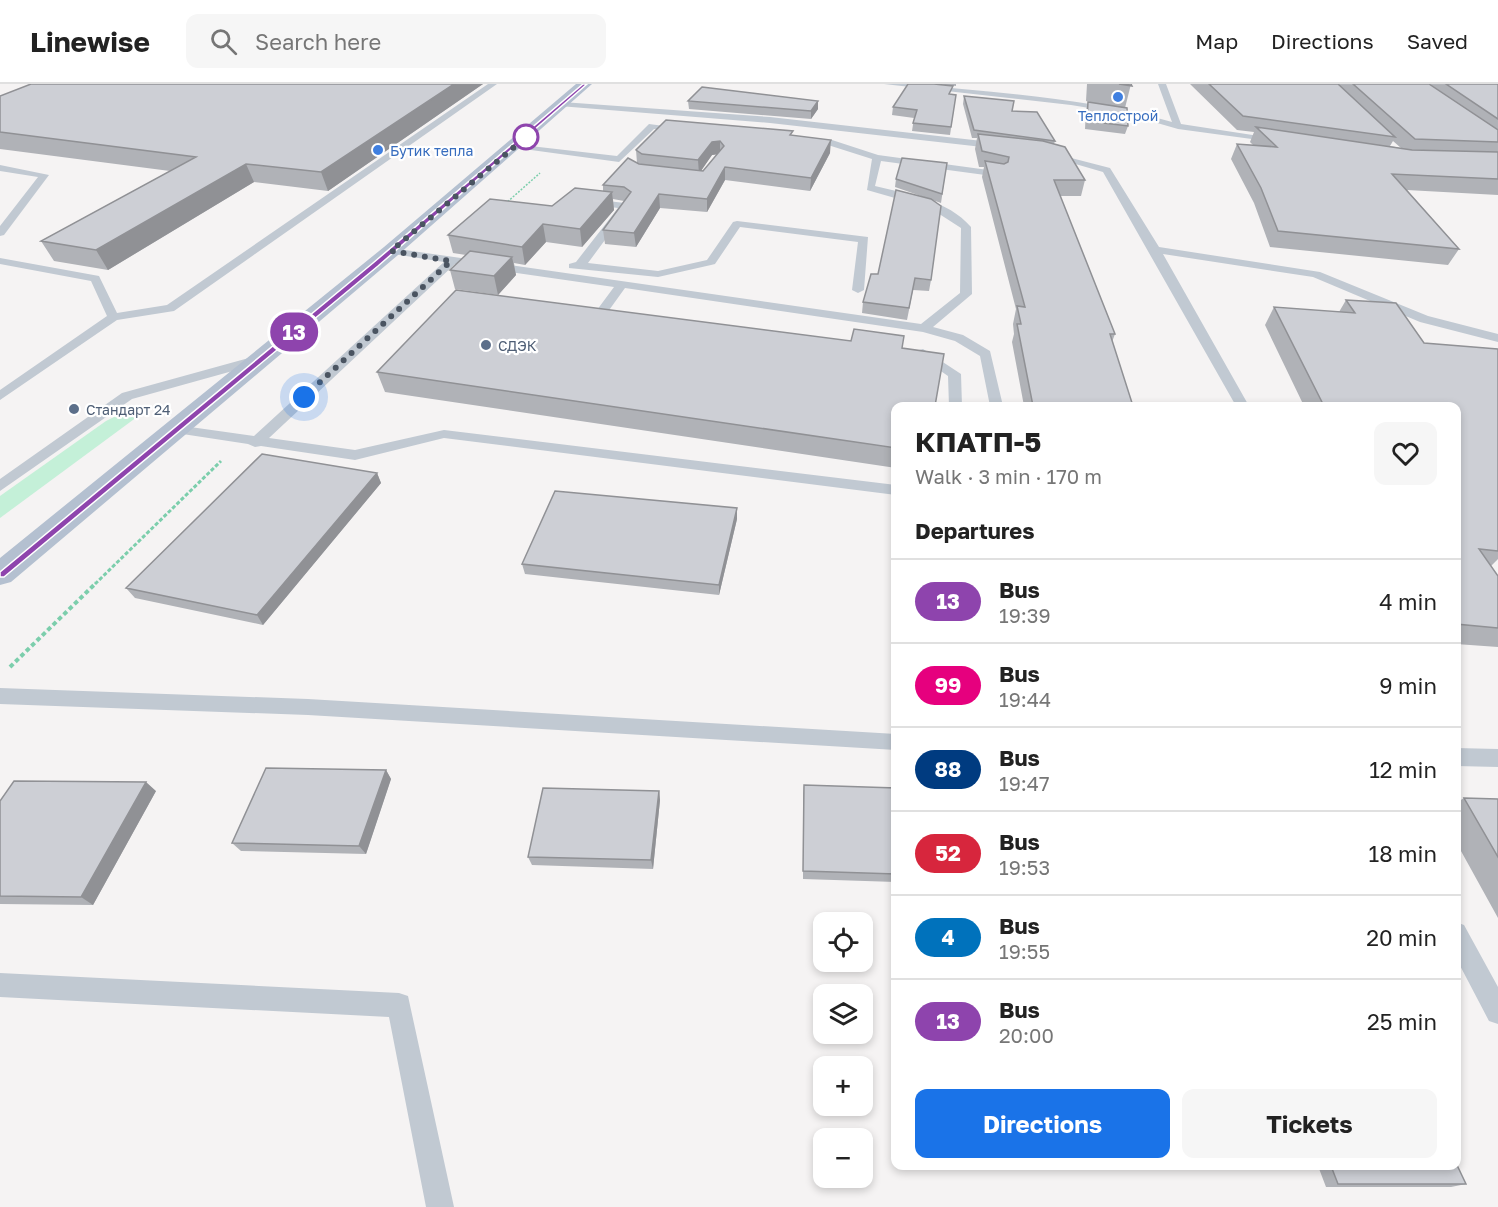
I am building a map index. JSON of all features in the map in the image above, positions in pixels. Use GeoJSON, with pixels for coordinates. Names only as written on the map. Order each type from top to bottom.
{"type":"FeatureCollection","features":[{"type":"Feature","properties":{"kind":"main road"},"geometry":{"type":"LineString","coordinates":[[0,574],[391,251],[585,84]]}},
{"type":"Feature","properties":{"kind":"lane"},"geometry":{"type":"LineString","coordinates":[[0,396],[113,317],[170,308],[493,84]]}},
{"type":"Feature","properties":{"kind":"lane"},"geometry":{"type":"LineString","coordinates":[[888,84],[978,88],[1127,112],[1178,126],[1289,141]]}},
{"type":"Feature","properties":{"kind":"lane"},"geometry":{"type":"LineString","coordinates":[[1162,84],[1178,126]]}},
{"type":"Feature","properties":{"kind":"lane"},"geometry":{"type":"LineString","coordinates":[[562,104],[770,120],[1017,148]]}},
{"type":"Feature","properties":{"kind":"lane"},"geometry":{"type":"LineString","coordinates":[[513,147],[622,161],[652,126],[699,130]]}},
{"type":"Feature","properties":{"kind":"lane"},"geometry":{"type":"LineString","coordinates":[[793,139],[829,142],[877,158],[1000,174]]}},
{"type":"Feature","properties":{"kind":"lane"},"geometry":{"type":"LineString","coordinates":[[1041,151],[1107,170],[1155,250],[1240,402]]}},
{"type":"Feature","properties":{"kind":"lane"},"geometry":{"type":"LineString","coordinates":[[877,158],[870,188],[916,199],[951,212],[966,227],[966,294],[924,328]]}},
{"type":"Feature","properties":{"kind":"lane"},"geometry":{"type":"LineString","coordinates":[[0,168],[44,175],[0,233]]}},
{"type":"Feature","properties":{"kind":"lane"},"geometry":{"type":"LineString","coordinates":[[575,200],[625,206],[580,265]]}},
{"type":"Feature","properties":{"kind":"lane"},"geometry":{"type":"LineString","coordinates":[[544,272],[580,265],[658,274],[711,262],[737,224],[864,239],[858,290]]}},
{"type":"Feature","properties":{"kind":"lane"},"geometry":{"type":"LineString","coordinates":[[1155,250],[1316,274],[1424,319],[1498,338]]}},
{"type":"Feature","properties":{"kind":"lane"},"geometry":{"type":"LineString","coordinates":[[391,251],[924,328],[959,338],[986,354],[996,402]]}},
{"type":"Feature","properties":{"kind":"lane"},"geometry":{"type":"LineString","coordinates":[[0,261],[95,278],[113,317]]}},
{"type":"Feature","properties":{"kind":"lane"},"geometry":{"type":"LineString","coordinates":[[255,442],[451,261]]}},
{"type":"Feature","properties":{"kind":"lane"},"geometry":{"type":"LineString","coordinates":[[603,310],[622,283]]}},
{"type":"Feature","properties":{"kind":"lane"},"geometry":{"type":"LineString","coordinates":[[910,350],[922,352],[954,374],[956,402]]}},
{"type":"Feature","properties":{"kind":"lane"},"geometry":{"type":"LineString","coordinates":[[0,486],[127,396],[262,359]]}},
{"type":"Feature","properties":{"kind":"lane"},"geometry":{"type":"LineString","coordinates":[[176,429],[355,455],[444,434],[891,489]]}},
{"type":"Feature","properties":{"kind":"lane"},"geometry":{"type":"LineString","coordinates":[[0,696],[320,708],[891,742]]}},
{"type":"Feature","properties":{"kind":"lane"},"geometry":{"type":"LineString","coordinates":[[1461,757],[1498,758]]}},
{"type":"Feature","properties":{"kind":"lane"},"geometry":{"type":"LineString","coordinates":[[1461,942],[1498,1012]]}},
{"type":"Feature","properties":{"kind":"lane"},"geometry":{"type":"LineString","coordinates":[[0,985],[399,1005],[440,1207]]}},
{"type":"Feature","properties":{"kind":"green space"},"geometry":{"type":"Polygon","coordinates":[[[130,409],[141,414],[0,518],[0,496],[106,421],[130,409]]]}},
{"type":"Feature","properties":{"kind":"building"},"geometry":{"type":"Polygon","coordinates":[[[31,84],[454,84],[321,172],[246,164],[96,250],[41,241],[196,157],[0,132],[0,96],[31,84]]]}},
{"type":"Feature","properties":{"kind":"building"},"geometry":{"type":"Polygon","coordinates":[[[908,84],[953,86],[949,94],[956,95],[951,127],[913,123],[917,110],[893,107],[908,84]]]}},
{"type":"Feature","properties":{"kind":"building"},"geometry":{"type":"Polygon","coordinates":[[[1209,84],[1338,84],[1395,137],[1243,116],[1209,84]]]}},
{"type":"Feature","properties":{"kind":"building"},"geometry":{"type":"Polygon","coordinates":[[[1353,84],[1429,84],[1498,130],[1498,142],[1415,139],[1353,84]]]}},
{"type":"Feature","properties":{"kind":"building"},"geometry":{"type":"Polygon","coordinates":[[[1446,84],[1498,84],[1498,119],[1446,84]]]}},
{"type":"Feature","properties":{"kind":"building"},"geometry":{"type":"Polygon","coordinates":[[[702,87],[818,101],[811,111],[688,101],[702,87]]]}},
{"type":"Feature","properties":{"kind":"building"},"geometry":{"type":"Polygon","coordinates":[[[964,96],[1014,101],[1012,111],[1037,112],[1055,141],[974,130],[964,96]]]}},
{"type":"Feature","properties":{"kind":"building"},"geometry":{"type":"Polygon","coordinates":[[[1088,102],[1127,108],[1128,126],[1087,121],[1088,102]]]}},
{"type":"Feature","properties":{"kind":"building"},"geometry":{"type":"Polygon","coordinates":[[[666,120],[793,131],[790,135],[831,140],[811,178],[725,167],[707,199],[659,194],[634,233],[603,230],[631,192],[624,187],[603,185],[628,158],[639,164],[703,171],[724,146],[720,141],[712,142],[698,160],[642,154],[636,150],[666,120]]]}},
{"type":"Feature","properties":{"kind":"building"},"geometry":{"type":"Polygon","coordinates":[[[1256,127],[1412,150],[1498,152],[1498,179],[1392,174],[1459,249],[1278,231],[1261,188],[1237,144],[1277,147],[1256,127]]]}},
{"type":"Feature","properties":{"kind":"building"},"geometry":{"type":"Polygon","coordinates":[[[978,134],[1043,141],[1065,147],[1085,180],[1054,180],[1115,334],[1110,334],[1132,402],[1032,402],[1017,324],[1021,324],[1017,306],[1025,307],[985,161],[1004,164],[1008,162],[1009,157],[982,151],[978,134]]]}},
{"type":"Feature","properties":{"kind":"building"},"geometry":{"type":"Polygon","coordinates":[[[902,158],[947,163],[942,194],[896,179],[902,158]]]}},
{"type":"Feature","properties":{"kind":"building"},"geometry":{"type":"Polygon","coordinates":[[[575,188],[612,192],[580,229],[543,224],[522,247],[448,235],[490,199],[552,206],[575,188]]]}},
{"type":"Feature","properties":{"kind":"building"},"geometry":{"type":"Polygon","coordinates":[[[896,190],[931,199],[941,206],[931,280],[915,278],[909,308],[863,302],[871,274],[878,274],[896,190]]]}},
{"type":"Feature","properties":{"kind":"building"},"geometry":{"type":"Polygon","coordinates":[[[470,251],[512,257],[494,276],[450,270],[470,251]]]}},
{"type":"Feature","properties":{"kind":"building"},"geometry":{"type":"Polygon","coordinates":[[[456,290],[851,341],[854,329],[904,336],[902,348],[944,354],[936,402],[891,402],[891,447],[377,372],[456,290]]]}},
{"type":"Feature","properties":{"kind":"building"},"geometry":{"type":"Polygon","coordinates":[[[1346,300],[1396,303],[1424,343],[1498,349],[1498,551],[1479,549],[1498,576],[1498,628],[1461,624],[1461,402],[1322,402],[1274,307],[1355,313],[1346,300]]]}},
{"type":"Feature","properties":{"kind":"building"},"geometry":{"type":"Polygon","coordinates":[[[262,454],[377,473],[257,615],[126,588],[262,454]]]}},
{"type":"Feature","properties":{"kind":"building"},"geometry":{"type":"Polygon","coordinates":[[[555,491],[737,508],[719,585],[522,564],[555,491]]]}},
{"type":"Feature","properties":{"kind":"building"},"geometry":{"type":"Polygon","coordinates":[[[266,768],[386,770],[359,846],[232,843],[266,768]]]}},
{"type":"Feature","properties":{"kind":"building"},"geometry":{"type":"Polygon","coordinates":[[[14,781],[146,782],[81,897],[0,896],[0,801],[14,781]]]}},
{"type":"Feature","properties":{"kind":"building"},"geometry":{"type":"Polygon","coordinates":[[[804,785],[891,788],[891,874],[803,871],[804,785]]]}},
{"type":"Feature","properties":{"kind":"building"},"geometry":{"type":"Polygon","coordinates":[[[543,788],[659,791],[651,860],[528,857],[543,788]]]}},
{"type":"Feature","properties":{"kind":"building"},"geometry":{"type":"Polygon","coordinates":[[[1464,798],[1498,799],[1498,857],[1464,798]]]}},
{"type":"Feature","properties":{"kind":"building"},"geometry":{"type":"Polygon","coordinates":[[[1333,1170],[1459,1170],[1466,1184],[1338,1184],[1333,1170]]]}},
{"type":"Feature","properties":{"kind":"bus line","name":"13"},"geometry":{"type":"LineString","coordinates":[[0,574],[262,359],[585,84]]}},
{"type":"Feature","properties":{"kind":"place","name":"Теплострой"},"geometry":{"type":"Point","coordinates":[1118,97]}},
{"type":"Feature","properties":{"kind":"place","name":"Бутик тепла"},"geometry":{"type":"Point","coordinates":[378,150]}},
{"type":"Feature","properties":{"kind":"place","name":"СДЭК"},"geometry":{"type":"Point","coordinates":[486,345]}},
{"type":"Feature","properties":{"kind":"place","name":"Стандарт 24"},"geometry":{"type":"Point","coordinates":[74,409]}},
{"type":"Feature","properties":{"kind":"route"},"geometry":{"type":"LineString","coordinates":[[304,397],[451,261],[391,251],[526,137]]}}]}
